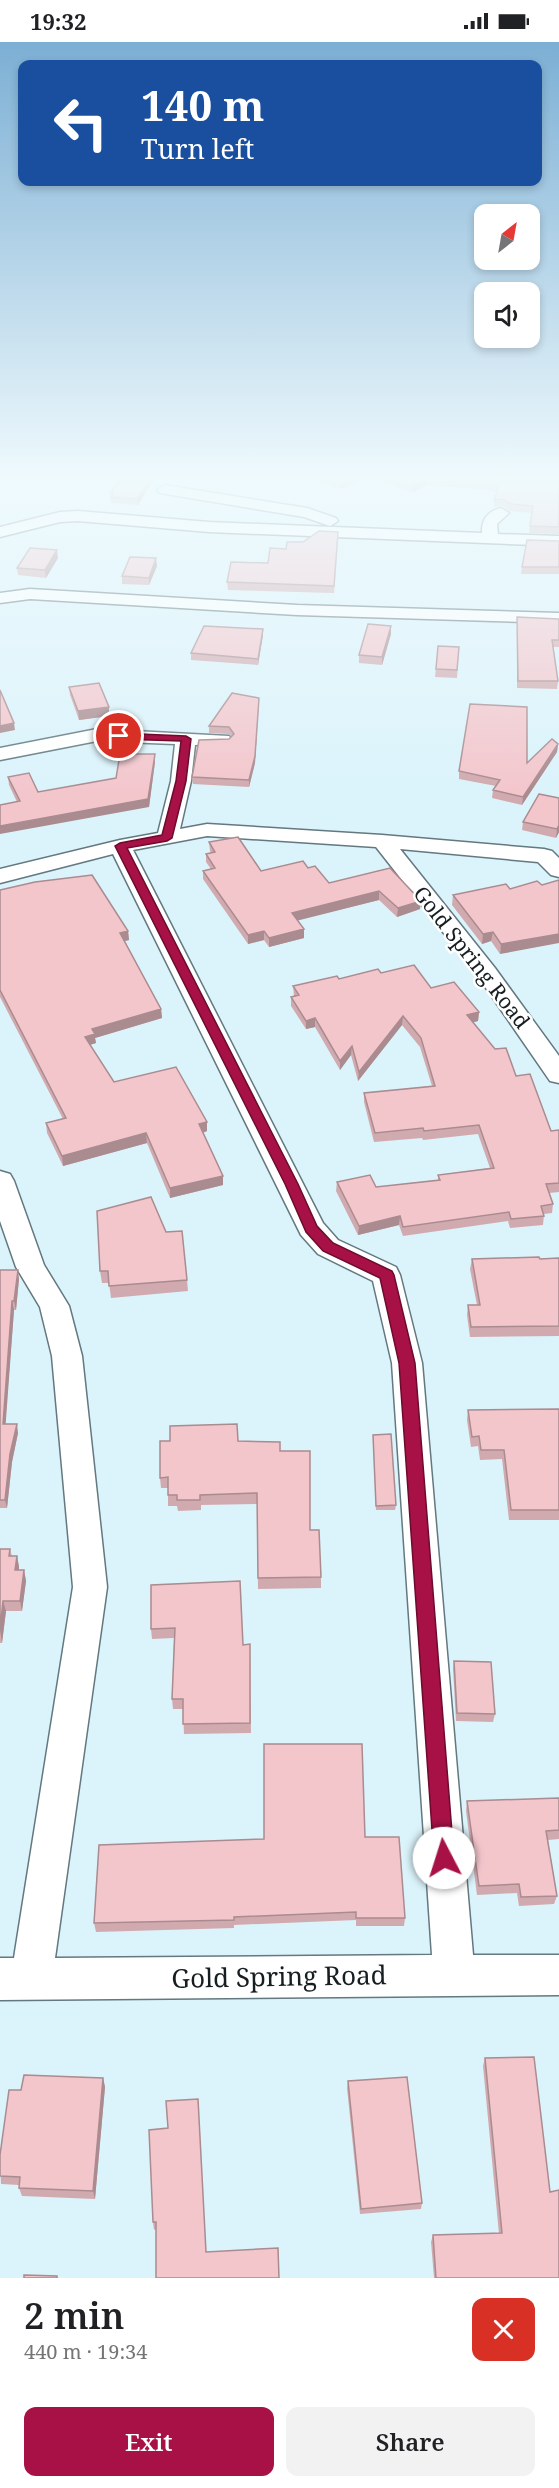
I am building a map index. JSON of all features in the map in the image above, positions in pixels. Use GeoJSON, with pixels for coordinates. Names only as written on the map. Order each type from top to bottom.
{"type":"FeatureCollection","features":[{"type":"Feature","properties":{"kind":"street"},"geometry":{"type":"LineString","coordinates":[[0,598],[30,594],[297,610],[559,618]]}},
{"type":"Feature","properties":{"kind":"street"},"geometry":{"type":"LineString","coordinates":[[0,754],[97,735],[222,740]]}},
{"type":"Feature","properties":{"kind":"street"},"geometry":{"type":"LineString","coordinates":[[167,838],[181,781],[186,739]]}},
{"type":"Feature","properties":{"kind":"street"},"geometry":{"type":"LineString","coordinates":[[0,876],[120,846],[207,830],[382,841],[544,856],[559,870]]}},
{"type":"Feature","properties":{"kind":"street","name":"Gold Spring Road"},"geometry":{"type":"LineString","coordinates":[[382,841],[487,973],[559,1075]]}},
{"type":"Feature","properties":{"kind":"street"},"geometry":{"type":"LineString","coordinates":[[120,846],[311,1228],[328,1247],[386,1275],[407,1363],[454,1974]]}},
{"type":"Feature","properties":{"kind":"street"},"geometry":{"type":"LineString","coordinates":[[0,1181],[30,1267],[54,1306],[68,1356],[90,1587],[15,1979]]}},
{"type":"Feature","properties":{"kind":"street","name":"Gold Spring Road"},"geometry":{"type":"LineString","coordinates":[[15,1979],[559,1974]]}},
{"type":"Feature","properties":{"kind":"building"},"geometry":{"type":"Polygon","coordinates":[[[290,584],[334,584],[334,586],[290,584]]]}},
{"type":"Feature","properties":{"kind":"building"},"geometry":{"type":"Polygon","coordinates":[[[517,617],[559,619],[559,640],[552,640],[558,681],[518,681],[517,617]]]}},
{"type":"Feature","properties":{"kind":"building"},"geometry":{"type":"Polygon","coordinates":[[[368,624],[391,626],[382,657],[359,655],[368,624]]]}},
{"type":"Feature","properties":{"kind":"building"},"geometry":{"type":"Polygon","coordinates":[[[204,626],[263,629],[258,659],[191,653],[204,626]]]}},
{"type":"Feature","properties":{"kind":"building"},"geometry":{"type":"Polygon","coordinates":[[[438,646],[459,647],[457,670],[436,669],[438,646]]]}},
{"type":"Feature","properties":{"kind":"building"},"geometry":{"type":"Polygon","coordinates":[[[99,683],[109,707],[78,711],[69,687],[99,683]]]}},
{"type":"Feature","properties":{"kind":"building"},"geometry":{"type":"Polygon","coordinates":[[[0,690],[14,723],[0,726],[0,690]]]}},
{"type":"Feature","properties":{"kind":"building"},"geometry":{"type":"Polygon","coordinates":[[[232,693],[259,698],[255,756],[249,780],[192,777],[199,740],[229,739],[234,734],[229,727],[209,726],[232,693]]]}},
{"type":"Feature","properties":{"kind":"building"},"geometry":{"type":"Polygon","coordinates":[[[470,704],[527,707],[527,763],[552,739],[558,744],[523,797],[493,790],[500,780],[459,771],[470,704]]]}},
{"type":"Feature","properties":{"kind":"building"},"geometry":{"type":"Polygon","coordinates":[[[120,754],[155,754],[148,799],[0,826],[0,805],[20,801],[8,777],[29,773],[38,792],[116,778],[120,754]]]}},
{"type":"Feature","properties":{"kind":"building"},"geometry":{"type":"Polygon","coordinates":[[[539,794],[559,798],[557,829],[523,822],[539,794]]]}},
{"type":"Feature","properties":{"kind":"building"},"geometry":{"type":"Polygon","coordinates":[[[238,837],[261,871],[303,861],[308,868],[315,866],[329,883],[390,868],[421,901],[398,908],[379,891],[292,913],[304,929],[269,938],[264,931],[248,935],[203,871],[215,868],[206,854],[215,852],[209,842],[238,837]]]}},
{"type":"Feature","properties":{"kind":"building"},"geometry":{"type":"Polygon","coordinates":[[[92,875],[128,931],[120,933],[161,1009],[92,1029],[95,1034],[85,1037],[114,1082],[176,1067],[207,1122],[199,1124],[223,1176],[170,1188],[146,1133],[62,1156],[46,1123],[66,1118],[0,990],[0,890],[35,882],[92,875]]]}},
{"type":"Feature","properties":{"kind":"building"},"geometry":{"type":"Polygon","coordinates":[[[559,880],[559,934],[501,944],[493,932],[483,934],[453,895],[506,884],[510,889],[537,881],[542,885],[559,880]]]}},
{"type":"Feature","properties":{"kind":"building"},"geometry":{"type":"Polygon","coordinates":[[[414,965],[431,988],[454,982],[479,1012],[467,1015],[495,1049],[506,1048],[516,1076],[530,1074],[551,1131],[559,1130],[559,1183],[546,1184],[553,1204],[541,1206],[544,1216],[511,1219],[509,1212],[403,1227],[400,1216],[359,1226],[337,1182],[370,1175],[376,1187],[440,1180],[438,1175],[494,1168],[479,1125],[375,1133],[364,1093],[435,1086],[421,1038],[403,1016],[359,1072],[352,1046],[340,1061],[315,1018],[306,1021],[291,997],[299,995],[293,986],[337,976],[339,979],[378,969],[381,973],[414,965]]]}},
{"type":"Feature","properties":{"kind":"building"},"geometry":{"type":"Polygon","coordinates":[[[151,1197],[166,1232],[182,1231],[187,1280],[109,1286],[108,1271],[100,1271],[97,1211],[151,1197]]]}},
{"type":"Feature","properties":{"kind":"building"},"geometry":{"type":"Polygon","coordinates":[[[539,1257],[540,1259],[559,1258],[559,1326],[471,1327],[468,1305],[480,1305],[472,1259],[539,1257]]]}},
{"type":"Feature","properties":{"kind":"building"},"geometry":{"type":"Polygon","coordinates":[[[0,1270],[18,1270],[14,1301],[12,1301],[3,1424],[17,1424],[10,1454],[5,1500],[0,1500],[0,1270]]]}},
{"type":"Feature","properties":{"kind":"building"},"geometry":{"type":"Polygon","coordinates":[[[559,1409],[559,1510],[511,1510],[504,1450],[481,1450],[479,1436],[472,1437],[468,1410],[559,1409]]]}},
{"type":"Feature","properties":{"kind":"building"},"geometry":{"type":"Polygon","coordinates":[[[237,1424],[238,1441],[280,1442],[280,1451],[310,1451],[310,1530],[319,1530],[321,1577],[258,1578],[257,1493],[200,1495],[200,1500],[177,1500],[177,1495],[168,1495],[168,1477],[160,1478],[160,1441],[170,1441],[170,1426],[237,1424]]]}},
{"type":"Feature","properties":{"kind":"building"},"geometry":{"type":"Polygon","coordinates":[[[391,1434],[396,1505],[376,1506],[373,1435],[391,1434]]]}},
{"type":"Feature","properties":{"kind":"building"},"geometry":{"type":"Polygon","coordinates":[[[0,1549],[10,1549],[9,1556],[17,1556],[15,1570],[24,1570],[20,1601],[3,1601],[0,1630],[0,1549]]]}},
{"type":"Feature","properties":{"kind":"building"},"geometry":{"type":"Polygon","coordinates":[[[240,1581],[243,1645],[250,1644],[250,1723],[183,1724],[183,1699],[172,1699],[175,1628],[151,1629],[151,1585],[240,1581]]]}},
{"type":"Feature","properties":{"kind":"building"},"geometry":{"type":"Polygon","coordinates":[[[454,1661],[491,1662],[495,1714],[457,1713],[454,1661]]]}},
{"type":"Feature","properties":{"kind":"building"},"geometry":{"type":"Polygon","coordinates":[[[264,1744],[362,1744],[365,1837],[399,1837],[405,1918],[356,1918],[356,1912],[234,1917],[234,1920],[94,1923],[99,1845],[264,1839],[264,1744]]]}},
{"type":"Feature","properties":{"kind":"building"},"geometry":{"type":"Polygon","coordinates":[[[559,1798],[559,1830],[546,1831],[557,1896],[521,1897],[519,1884],[479,1886],[467,1801],[559,1798]]]}},
{"type":"Feature","properties":{"kind":"building"},"geometry":{"type":"Polygon","coordinates":[[[534,2057],[550,2192],[559,2190],[559,2278],[436,2278],[433,2235],[502,2233],[485,2058],[534,2057]]]}},
{"type":"Feature","properties":{"kind":"building"},"geometry":{"type":"Polygon","coordinates":[[[24,2075],[103,2078],[93,2191],[19,2188],[20,2177],[0,2176],[0,2155],[9,2090],[21,2090],[24,2075]]]}},
{"type":"Feature","properties":{"kind":"building"},"geometry":{"type":"Polygon","coordinates":[[[407,2077],[422,2203],[361,2209],[348,2081],[407,2077]]]}},
{"type":"Feature","properties":{"kind":"building"},"geometry":{"type":"Polygon","coordinates":[[[198,2099],[206,2252],[278,2248],[279,2278],[156,2278],[156,2222],[153,2222],[149,2130],[168,2128],[166,2101],[198,2099]]]}},
{"type":"Feature","properties":{"kind":"building"},"geometry":{"type":"Polygon","coordinates":[[[24,2275],[57,2276],[57,2278],[24,2278],[24,2275]]]}},
{"type":"Feature","properties":{"kind":"route"},"geometry":{"type":"LineString","coordinates":[[119,736],[186,739],[181,781],[167,838],[120,846],[311,1228],[328,1247],[386,1275],[407,1363],[444,1858]]}}]}
